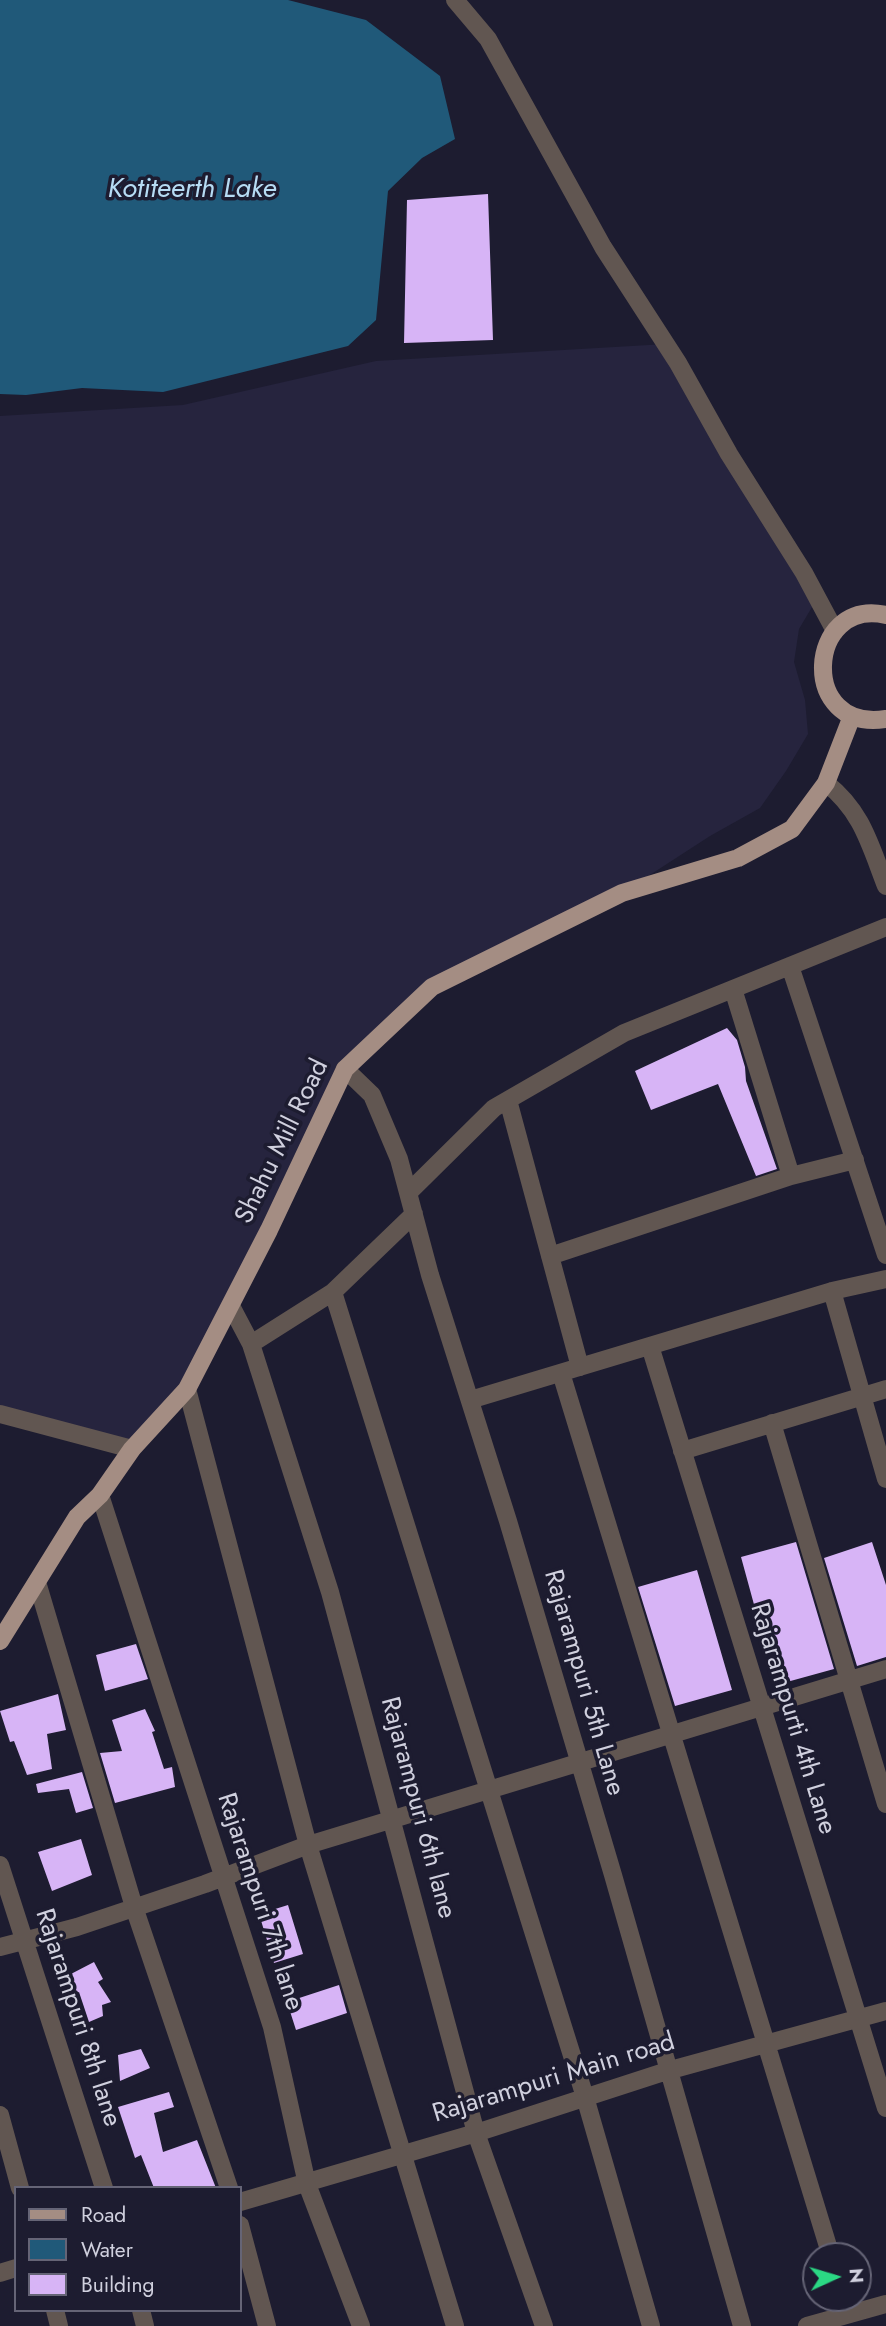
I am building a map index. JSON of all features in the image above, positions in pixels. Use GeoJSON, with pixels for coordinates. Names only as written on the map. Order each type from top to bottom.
{"type":"FeatureCollection","features":[{"type":"Feature","properties":{"kind":"main road"},"geometry":{"type":"LineString","coordinates":[[886,615],[865,614],[848,620],[835,631],[825,646],[821,663],[822,681],[841,710],[852,716],[874,721],[886,719]]}},
{"type":"Feature","properties":{"kind":"main road","name":"Shahu Mill Road"},"geometry":{"type":"LineString","coordinates":[[0,1641],[77,1517],[100,1495],[132,1449],[187,1389],[231,1306],[345,1069],[432,987],[622,893],[738,859],[792,828],[826,783],[852,716]]}},
{"type":"Feature","properties":{"kind":"street"},"geometry":{"type":"LineString","coordinates":[[455,0],[488,39],[603,247],[678,363],[729,454],[804,573],[835,631]]}},
{"type":"Feature","properties":{"kind":"street"},"geometry":{"type":"LineString","coordinates":[[826,783],[846,799],[857,814],[886,886]]}},
{"type":"Feature","properties":{"kind":"street"},"geometry":{"type":"LineString","coordinates":[[408,1193],[494,1108],[624,1033],[886,927]]}},
{"type":"Feature","properties":{"kind":"street"},"geometry":{"type":"LineString","coordinates":[[790,966],[886,1255]]}},
{"type":"Feature","properties":{"kind":"street"},"geometry":{"type":"LineString","coordinates":[[733,989],[790,1176]]}},
{"type":"Feature","properties":{"kind":"street","name":"Rajarampuri 5th Lane"},"geometry":{"type":"LineString","coordinates":[[345,1069],[372,1095],[399,1159],[579,1762],[742,2326]]}},
{"type":"Feature","properties":{"kind":"street"},"geometry":{"type":"LineString","coordinates":[[508,1100],[580,1367]]}},
{"type":"Feature","properties":{"kind":"street"},"geometry":{"type":"LineString","coordinates":[[550,1256],[790,1176],[855,1160]]}},
{"type":"Feature","properties":{"kind":"street"},"geometry":{"type":"LineString","coordinates":[[251,1344],[332,1292],[414,1214]]}},
{"type":"Feature","properties":{"kind":"street"},"geometry":{"type":"LineString","coordinates":[[470,1400],[832,1291],[886,1279]]}},
{"type":"Feature","properties":{"kind":"street"},"geometry":{"type":"LineString","coordinates":[[832,1291],[886,1479]]}},
{"type":"Feature","properties":{"kind":"street"},"geometry":{"type":"LineString","coordinates":[[332,1292],[585,2097],[651,2326]]}},
{"type":"Feature","properties":{"kind":"street","name":"Rajarampuri 6th lane"},"geometry":{"type":"LineString","coordinates":[[231,1306],[251,1344],[330,1592],[476,2133],[544,2326]]}},
{"type":"Feature","properties":{"kind":"street","name":"Rajarampurti 4th Lane"},"geometry":{"type":"LineString","coordinates":[[650,1346],[886,2108]]}},
{"type":"Feature","properties":{"kind":"street"},"geometry":{"type":"LineString","coordinates":[[561,1373],[827,2242]]}},
{"type":"Feature","properties":{"kind":"street"},"geometry":{"type":"LineString","coordinates":[[187,1389],[308,1844],[455,2326]]}},
{"type":"Feature","properties":{"kind":"street"},"geometry":{"type":"LineString","coordinates":[[682,1451],[886,1389]]}},
{"type":"Feature","properties":{"kind":"street"},"geometry":{"type":"LineString","coordinates":[[0,1414],[132,1449]]}},
{"type":"Feature","properties":{"kind":"street"},"geometry":{"type":"LineString","coordinates":[[772,1423],[886,1804]]}},
{"type":"Feature","properties":{"kind":"street","name":"Rajarampuri 7th lane"},"geometry":{"type":"LineString","coordinates":[[100,1495],[272,2027],[307,2184],[361,2326]]}},
{"type":"Feature","properties":{"kind":"street"},"geometry":{"type":"LineString","coordinates":[[37,1582],[134,1907],[228,2186]]}},
{"type":"Feature","properties":{"kind":"street"},"geometry":{"type":"LineString","coordinates":[[0,1947],[225,1877],[308,1844],[886,1669]]}},
{"type":"Feature","properties":{"kind":"street","name":"Rajarampuri 8th lane"},"geometry":{"type":"LineString","coordinates":[[0,1865],[103,2186]]}},
{"type":"Feature","properties":{"kind":"street","name":"Rajarampuri Main road"},"geometry":{"type":"LineString","coordinates":[[242,2201],[476,2133],[667,2071],[886,2011]]}},
{"type":"Feature","properties":{"kind":"street"},"geometry":{"type":"LineString","coordinates":[[0,2115],[19,2186]]}},
{"type":"Feature","properties":{"kind":"street"},"geometry":{"type":"LineString","coordinates":[[242,2232],[267,2326]]}},
{"type":"Feature","properties":{"kind":"street"},"geometry":{"type":"LineString","coordinates":[[807,2326],[886,2304]]}},
{"type":"Feature","properties":{"kind":"shaded area"},"geometry":{"type":"Polygon","coordinates":[[[666,344],[815,602],[799,629],[794,662],[805,700],[808,734],[786,771],[760,808],[710,836],[622,893],[432,987],[351,1063],[216,1336],[132,1449],[0,1414],[0,416],[183,405],[376,361],[666,344]]]}},
{"type":"Feature","properties":{"kind":"water","name":"Kotiteerth Lake"},"geometry":{"type":"Polygon","coordinates":[[[0,0],[288,0],[366,20],[440,76],[455,139],[422,158],[388,191],[376,320],[348,346],[163,392],[82,388],[26,395],[0,394],[0,0]]]}},
{"type":"Feature","properties":{"kind":"building"},"geometry":{"type":"Polygon","coordinates":[[[488,194],[493,340],[404,343],[407,200],[488,194]]]}},
{"type":"Feature","properties":{"kind":"building"},"geometry":{"type":"Polygon","coordinates":[[[727,1028],[737,1040],[746,1081],[777,1169],[756,1176],[718,1084],[651,1110],[635,1071],[727,1028]]]}},
{"type":"Feature","properties":{"kind":"building"},"geometry":{"type":"Polygon","coordinates":[[[796,1542],[834,1669],[776,1685],[741,1557],[796,1542]]]}},
{"type":"Feature","properties":{"kind":"building"},"geometry":{"type":"Polygon","coordinates":[[[872,1542],[886,1585],[886,1657],[857,1666],[824,1558],[872,1542]]]}},
{"type":"Feature","properties":{"kind":"building"},"geometry":{"type":"Polygon","coordinates":[[[697,1570],[732,1690],[675,1706],[638,1587],[697,1570]]]}},
{"type":"Feature","properties":{"kind":"building"},"geometry":{"type":"Polygon","coordinates":[[[136,1644],[148,1679],[105,1691],[96,1655],[136,1644]]]}},
{"type":"Feature","properties":{"kind":"building"},"geometry":{"type":"Polygon","coordinates":[[[58,1694],[66,1730],[47,1734],[52,1769],[27,1775],[14,1741],[10,1742],[0,1711],[58,1694]]]}},
{"type":"Feature","properties":{"kind":"building"},"geometry":{"type":"Polygon","coordinates":[[[145,1709],[155,1731],[152,1732],[164,1769],[172,1767],[175,1787],[115,1803],[100,1753],[122,1751],[112,1720],[145,1709]]]}},
{"type":"Feature","properties":{"kind":"building"},"geometry":{"type":"Polygon","coordinates":[[[82,1772],[93,1808],[76,1813],[69,1789],[38,1793],[36,1784],[82,1772]]]}},
{"type":"Feature","properties":{"kind":"building"},"geometry":{"type":"Polygon","coordinates":[[[81,1839],[92,1875],[52,1891],[38,1852],[81,1839]]]}},
{"type":"Feature","properties":{"kind":"building"},"geometry":{"type":"Polygon","coordinates":[[[288,1905],[303,1954],[274,1963],[259,1914],[288,1905]]]}},
{"type":"Feature","properties":{"kind":"building"},"geometry":{"type":"Polygon","coordinates":[[[94,1962],[103,1979],[98,1982],[111,2002],[102,2005],[103,2016],[89,2022],[79,1992],[74,1994],[69,1975],[94,1962]]]}},
{"type":"Feature","properties":{"kind":"building"},"geometry":{"type":"Polygon","coordinates":[[[339,1985],[347,2013],[296,2030],[287,2002],[339,1985]]]}},
{"type":"Feature","properties":{"kind":"building"},"geometry":{"type":"Polygon","coordinates":[[[141,2049],[150,2068],[120,2081],[118,2055],[141,2049]]]}},
{"type":"Feature","properties":{"kind":"building"},"geometry":{"type":"Polygon","coordinates":[[[169,2092],[174,2107],[154,2113],[163,2152],[197,2140],[215,2186],[153,2186],[141,2155],[135,2158],[118,2107],[169,2092]]]}}]}
